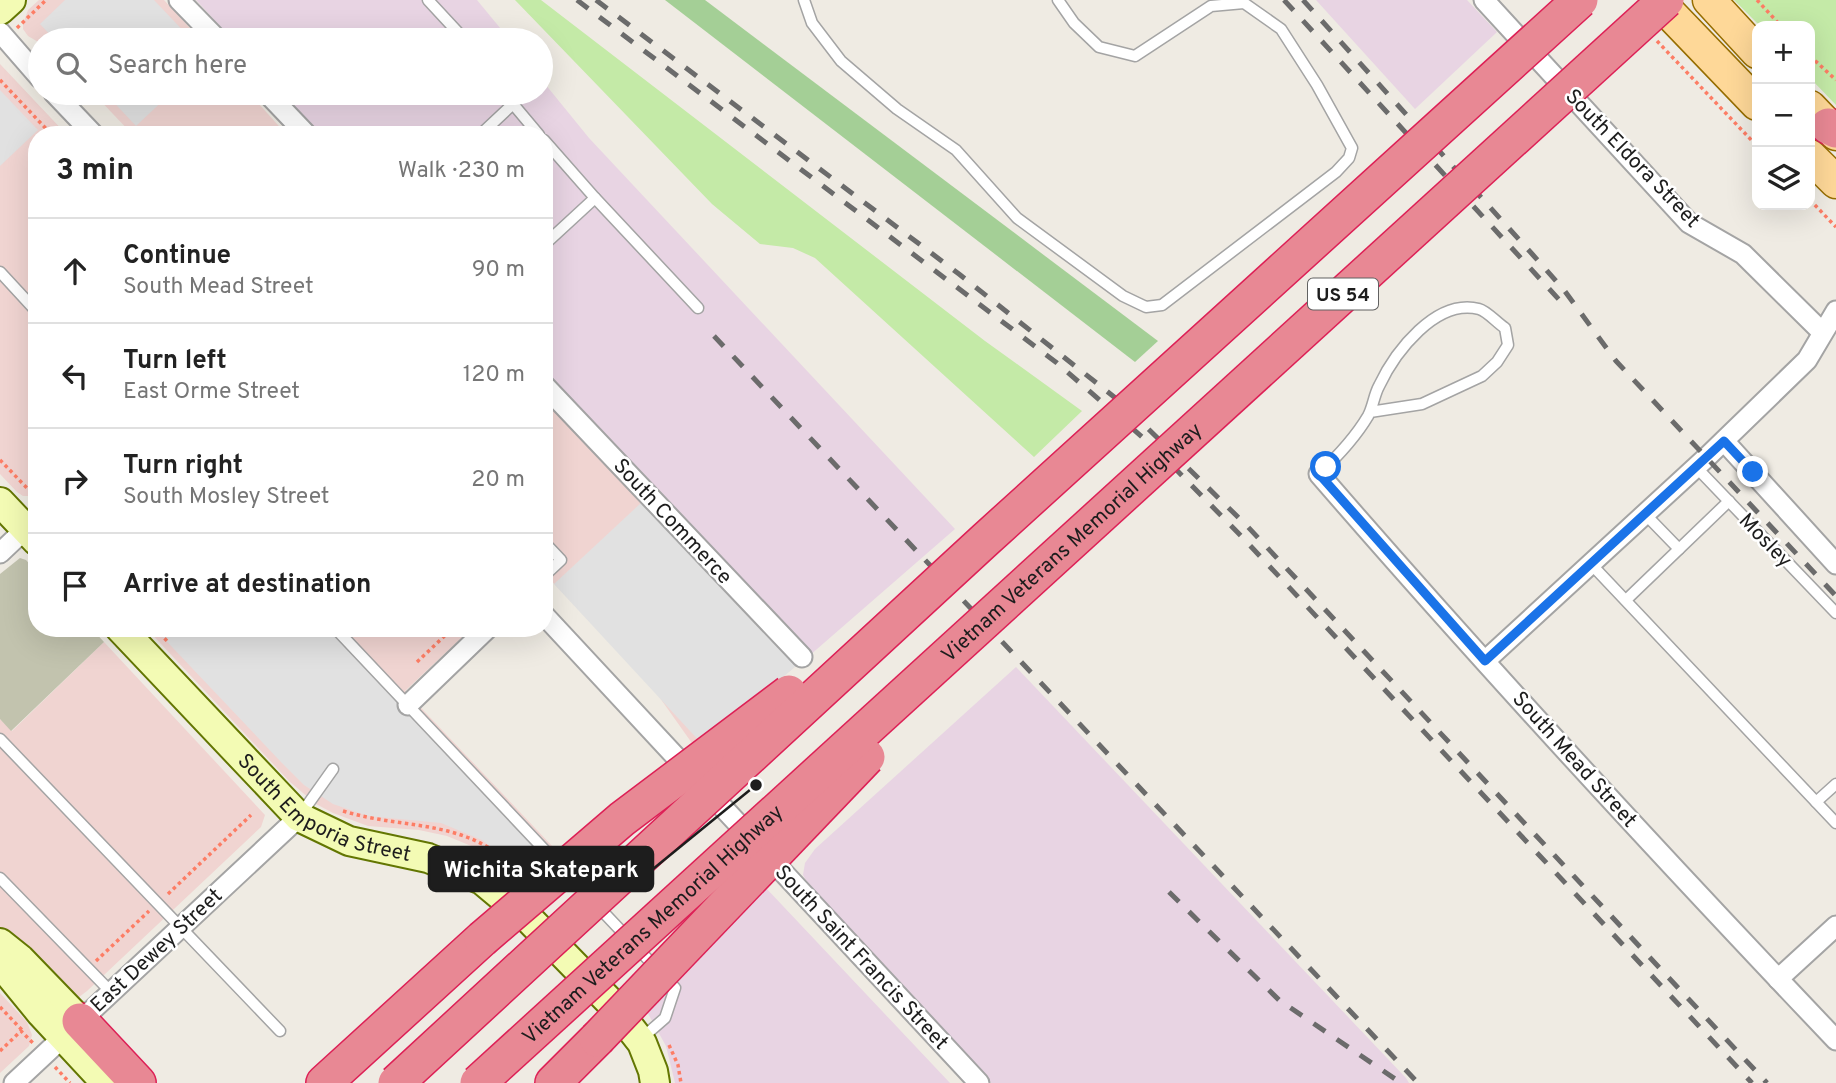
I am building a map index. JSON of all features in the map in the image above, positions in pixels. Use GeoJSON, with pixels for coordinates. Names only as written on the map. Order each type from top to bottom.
{"type":"FeatureCollection","features":[{"type":"Feature","properties":{"kind":"highway","name":"US 54"},"geometry":{"type":"LineString","coordinates":[[396,1083],[985,540],[1580,0]]}},
{"type":"Feature","properties":{"kind":"highway","name":"Vietnam Veterans Memorial Highway"},"geometry":{"type":"LineString","coordinates":[[478,1083],[1666,0]]}},
{"type":"Feature","properties":{"kind":"highway"},"geometry":{"type":"LineString","coordinates":[[324,1083],[482,939],[622,819],[770,708],[985,540]]}},
{"type":"Feature","properties":{"kind":"highway"},"geometry":{"type":"LineString","coordinates":[[553,1083],[897,726],[1020,589]]}},
{"type":"Feature","properties":{"kind":"highway"},"geometry":{"type":"LineString","coordinates":[[72,1029],[138,1083]]}},
{"type":"Feature","properties":{"kind":"main road"},"geometry":{"type":"LineString","coordinates":[[1657,0],[1752,99]]}},
{"type":"Feature","properties":{"kind":"main road"},"geometry":{"type":"LineString","coordinates":[[1709,0],[1752,47]]}},
{"type":"Feature","properties":{"kind":"main road"},"geometry":{"type":"LineString","coordinates":[[1815,161],[1836,182]]}},
{"type":"Feature","properties":{"kind":"street"},"geometry":{"type":"LineString","coordinates":[[0,10],[11,0]]}},
{"type":"Feature","properties":{"kind":"street"},"geometry":{"type":"LineString","coordinates":[[179,0],[206,28]]}},
{"type":"Feature","properties":{"kind":"street","name":"South Eldora Street"},"geometry":{"type":"LineString","coordinates":[[1484,0],[1689,223],[1743,254],[1822,332]]}},
{"type":"Feature","properties":{"kind":"street"},"geometry":{"type":"LineString","coordinates":[[0,32],[28,64]]}},
{"type":"Feature","properties":{"kind":"street"},"geometry":{"type":"LineString","coordinates":[[65,105],[85,126]]}},
{"type":"Feature","properties":{"kind":"street"},"geometry":{"type":"LineString","coordinates":[[278,105],[298,126]]}},
{"type":"Feature","properties":{"kind":"street"},"geometry":{"type":"LineString","coordinates":[[1485,661],[1724,441],[1807,360],[1836,311]]}},
{"type":"Feature","properties":{"kind":"street","name":"South Commerce"},"geometry":{"type":"LineString","coordinates":[[553,394],[802,657]]}},
{"type":"Feature","properties":{"kind":"street"},"geometry":{"type":"LineString","coordinates":[[1724,441],[1836,564]]}},
{"type":"Feature","properties":{"kind":"street","name":"South Mead Street"},"geometry":{"type":"LineString","coordinates":[[1319,474],[1485,661],[1836,1040]]}},
{"type":"Feature","properties":{"kind":"street"},"geometry":{"type":"LineString","coordinates":[[0,502],[28,525]]}},
{"type":"Feature","properties":{"kind":"street"},"geometry":{"type":"LineString","coordinates":[[0,553],[28,533]]}},
{"type":"Feature","properties":{"kind":"street","name":"South Saint Francis Street"},"geometry":{"type":"LineString","coordinates":[[553,625],[979,1083]]}},
{"type":"Feature","properties":{"kind":"street","name":"South Emporia Street"},"geometry":{"type":"LineString","coordinates":[[129,637],[299,817],[349,841],[428,858],[482,880],[530,920],[610,1002],[639,1041],[653,1071],[655,1083]]}},
{"type":"Feature","properties":{"kind":"street"},"geometry":{"type":"LineString","coordinates":[[408,705],[479,637]]}},
{"type":"Feature","properties":{"kind":"street","name":"East Dewey Street"},"geometry":{"type":"LineString","coordinates":[[14,1083],[299,817]]}},
{"type":"Feature","properties":{"kind":"street"},"geometry":{"type":"LineString","coordinates":[[1778,979],[1836,926]]}},
{"type":"Feature","properties":{"kind":"street"},"geometry":{"type":"LineString","coordinates":[[0,943],[20,959],[72,1029],[106,1083]]}},
{"type":"Feature","properties":{"kind":"street"},"geometry":{"type":"LineString","coordinates":[[0,963],[72,1029]]}},
{"type":"Feature","properties":{"kind":"lane"},"geometry":{"type":"LineString","coordinates":[[428,0],[454,28]]}},
{"type":"Feature","properties":{"kind":"lane"},"geometry":{"type":"LineString","coordinates":[[804,0],[812,23],[841,61],[897,109],[956,150],[1017,218],[1123,296],[1146,307],[1162,306],[1336,172],[1349,158],[1352,148],[1317,85],[1281,29],[1244,3],[1211,6],[1135,56],[1099,47],[1074,23],[1058,0]]}},
{"type":"Feature","properties":{"kind":"lane"},"geometry":{"type":"LineString","coordinates":[[490,126],[512,105]]}},
{"type":"Feature","properties":{"kind":"lane"},"geometry":{"type":"LineString","coordinates":[[514,105],[531,126]]}},
{"type":"Feature","properties":{"kind":"lane"},"geometry":{"type":"LineString","coordinates":[[553,151],[698,308]]}},
{"type":"Feature","properties":{"kind":"lane"},"geometry":{"type":"LineString","coordinates":[[553,237],[595,198]]}},
{"type":"Feature","properties":{"kind":"lane"},"geometry":{"type":"LineString","coordinates":[[0,272],[28,302]]}},
{"type":"Feature","properties":{"kind":"lane"},"geometry":{"type":"LineString","coordinates":[[1319,474],[1354,439],[1370,412],[1378,387],[1398,353],[1426,323],[1453,308],[1480,309],[1504,328],[1508,345],[1497,362],[1482,376],[1422,404],[1370,412]]}},
{"type":"Feature","properties":{"kind":"lane","name":"Mosley"},"geometry":{"type":"LineString","coordinates":[[1696,467],[1836,613]]}},
{"type":"Feature","properties":{"kind":"lane"},"geometry":{"type":"LineString","coordinates":[[1626,600],[1729,501]]}},
{"type":"Feature","properties":{"kind":"lane"},"geometry":{"type":"LineString","coordinates":[[1645,514],[1679,549]]}},
{"type":"Feature","properties":{"kind":"lane"},"geometry":{"type":"LineString","coordinates":[[553,552],[561,560],[553,568]]}},
{"type":"Feature","properties":{"kind":"lane"},"geometry":{"type":"LineString","coordinates":[[1591,564],[1836,823]]}},
{"type":"Feature","properties":{"kind":"lane"},"geometry":{"type":"LineString","coordinates":[[344,637],[676,988],[665,1018],[639,1041]]}},
{"type":"Feature","properties":{"kind":"lane"},"geometry":{"type":"LineString","coordinates":[[0,739],[280,1031]]}},
{"type":"Feature","properties":{"kind":"lane"},"geometry":{"type":"LineString","coordinates":[[299,817],[332,769]]}},
{"type":"Feature","properties":{"kind":"lane"},"geometry":{"type":"LineString","coordinates":[[1816,802],[1836,784]]}},
{"type":"Feature","properties":{"kind":"lane"},"geometry":{"type":"LineString","coordinates":[[0,878],[111,992]]}},
{"type":"Feature","properties":{"kind":"path"},"geometry":{"type":"LineString","coordinates":[[1757,0],[1776,21]]}},
{"type":"Feature","properties":{"kind":"path"},"geometry":{"type":"LineString","coordinates":[[1656,40],[1752,141]]}},
{"type":"Feature","properties":{"kind":"path"},"geometry":{"type":"LineString","coordinates":[[1815,61],[1836,80]]}},
{"type":"Feature","properties":{"kind":"path"},"geometry":{"type":"LineString","coordinates":[[0,80],[43,126]]}},
{"type":"Feature","properties":{"kind":"path"},"geometry":{"type":"LineString","coordinates":[[1815,205],[1836,227]]}},
{"type":"Feature","properties":{"kind":"path"},"geometry":{"type":"LineString","coordinates":[[0,460],[28,489]]}},
{"type":"Feature","properties":{"kind":"path"},"geometry":{"type":"LineString","coordinates":[[416,662],[443,637]]}},
{"type":"Feature","properties":{"kind":"path"},"geometry":{"type":"LineString","coordinates":[[88,970],[251,815]]}},
{"type":"Feature","properties":{"kind":"path"},"geometry":{"type":"LineString","coordinates":[[0,1007],[22,1031]]}},
{"type":"Feature","properties":{"kind":"shaded area"},"geometry":{"type":"Polygon","coordinates":[[[39,0],[164,0],[190,28],[28,28],[28,36],[23,24],[28,10],[39,0]]]}},
{"type":"Feature","properties":{"kind":"shaded area"},"geometry":{"type":"Polygon","coordinates":[[[65,0],[154,0],[181,28],[44,28],[40,24],[65,0]]]}},
{"type":"Feature","properties":{"kind":"shaded area"},"geometry":{"type":"Polygon","coordinates":[[[196,0],[477,0],[500,28],[222,28],[196,0]]]}},
{"type":"Feature","properties":{"kind":"shaded area"},"geometry":{"type":"Polygon","coordinates":[[[1316,0],[1467,0],[1497,32],[1415,109],[1316,0]]]}},
{"type":"Feature","properties":{"kind":"shaded area"},"geometry":{"type":"Polygon","coordinates":[[[0,64],[28,94],[28,105],[39,105],[59,126],[28,126],[28,496],[17,492],[0,474],[0,64]]]}},
{"type":"Feature","properties":{"kind":"shaded area"},"geometry":{"type":"Polygon","coordinates":[[[0,90],[34,126],[28,126],[28,139],[0,166],[0,90]]]}},
{"type":"Feature","properties":{"kind":"shaded area"},"geometry":{"type":"Polygon","coordinates":[[[553,94],[589,138],[955,529],[809,656],[553,382],[553,126],[313,126],[293,105],[553,105],[553,94]]]}},
{"type":"Feature","properties":{"kind":"shaded area"},"geometry":{"type":"Polygon","coordinates":[[[104,105],[260,105],[279,126],[124,126],[104,105]]]}},
{"type":"Feature","properties":{"kind":"shaded area"},"geometry":{"type":"Polygon","coordinates":[[[116,105],[158,105],[136,126],[116,105]]]}},
{"type":"Feature","properties":{"kind":"shaded area"},"geometry":{"type":"Polygon","coordinates":[[[553,408],[796,666],[694,746],[655,691],[553,583],[553,408]]]}},
{"type":"Feature","properties":{"kind":"shaded area"},"geometry":{"type":"Polygon","coordinates":[[[642,502],[796,666],[703,745],[554,584],[642,502]]]}},
{"type":"Feature","properties":{"kind":"shaded area"},"geometry":{"type":"Polygon","coordinates":[[[20,558],[28,562],[28,637],[99,637],[104,642],[11,731],[0,719],[0,574],[20,558]]]}},
{"type":"Feature","properties":{"kind":"shaded area"},"geometry":{"type":"Polygon","coordinates":[[[154,637],[462,637],[405,691],[555,849],[521,880],[481,850],[447,836],[419,830],[368,826],[316,804],[290,782],[154,637]]]}},
{"type":"Feature","properties":{"kind":"shaded area"},"geometry":{"type":"Polygon","coordinates":[[[163,637],[344,637],[544,849],[519,869],[482,840],[441,823],[368,816],[333,804],[304,785],[163,637]]]}},
{"type":"Feature","properties":{"kind":"shaded area"},"geometry":{"type":"Polygon","coordinates":[[[104,642],[265,815],[261,827],[87,991],[72,998],[60,990],[0,928],[0,719],[12,731],[104,642]]]}},
{"type":"Feature","properties":{"kind":"shaded area"},"geometry":{"type":"Polygon","coordinates":[[[1016,667],[1409,1083],[991,1083],[809,886],[803,875],[805,863],[815,849],[1016,667]]]}},
{"type":"Feature","properties":{"kind":"shaded area"},"geometry":{"type":"Polygon","coordinates":[[[766,888],[950,1083],[675,1083],[666,1046],[646,1010],[766,888]]]}},
{"type":"Feature","properties":{"kind":"shaded area"},"geometry":{"type":"Polygon","coordinates":[[[0,993],[27,1022],[32,1035],[29,1046],[0,1073],[0,993]]]}},
{"type":"Feature","properties":{"kind":"green space"},"geometry":{"type":"Polygon","coordinates":[[[515,0],[541,0],[985,341],[1082,411],[1034,457],[815,258],[793,248],[760,244],[712,204],[553,39],[553,28],[542,28],[515,0]]]}},
{"type":"Feature","properties":{"kind":"green space"},"geometry":{"type":"Polygon","coordinates":[[[665,0],[705,0],[1158,341],[1135,362],[665,0]]]}},
{"type":"Feature","properties":{"kind":"green space"},"geometry":{"type":"Polygon","coordinates":[[[1734,0],[1836,0],[1836,105],[1815,83],[1815,21],[1755,21],[1734,0]]]}},
{"type":"Feature","properties":{"kind":"railway"},"geometry":{"type":"LineString","coordinates":[[577,0],[1057,363],[1156,449],[1244,539],[1752,1083]]}},
{"type":"Feature","properties":{"kind":"railway"},"geometry":{"type":"LineString","coordinates":[[596,0],[959,274],[1123,404],[1248,527],[1767,1083]]}},
{"type":"Feature","properties":{"kind":"railway"},"geometry":{"type":"LineString","coordinates":[[1284,0],[1564,305]]}},
{"type":"Feature","properties":{"kind":"railway"},"geometry":{"type":"LineString","coordinates":[[1303,0],[1564,290],[1616,361],[1836,596]]}},
{"type":"Feature","properties":{"kind":"railway"},"geometry":{"type":"LineString","coordinates":[[714,336],[1418,1083]]}},
{"type":"Feature","properties":{"kind":"railway"},"geometry":{"type":"LineString","coordinates":[[1169,892],[1279,1000],[1401,1083]]}},
{"type":"Feature","properties":{"kind":"place","name":"Wichita Skatepark"},"geometry":{"type":"Point","coordinates":[756,785]}},
{"type":"Feature","properties":{"kind":"route"},"geometry":{"type":"LineString","coordinates":[[1326,467],[1319,474],[1485,661],[1724,441],[1753,472]]}}]}
